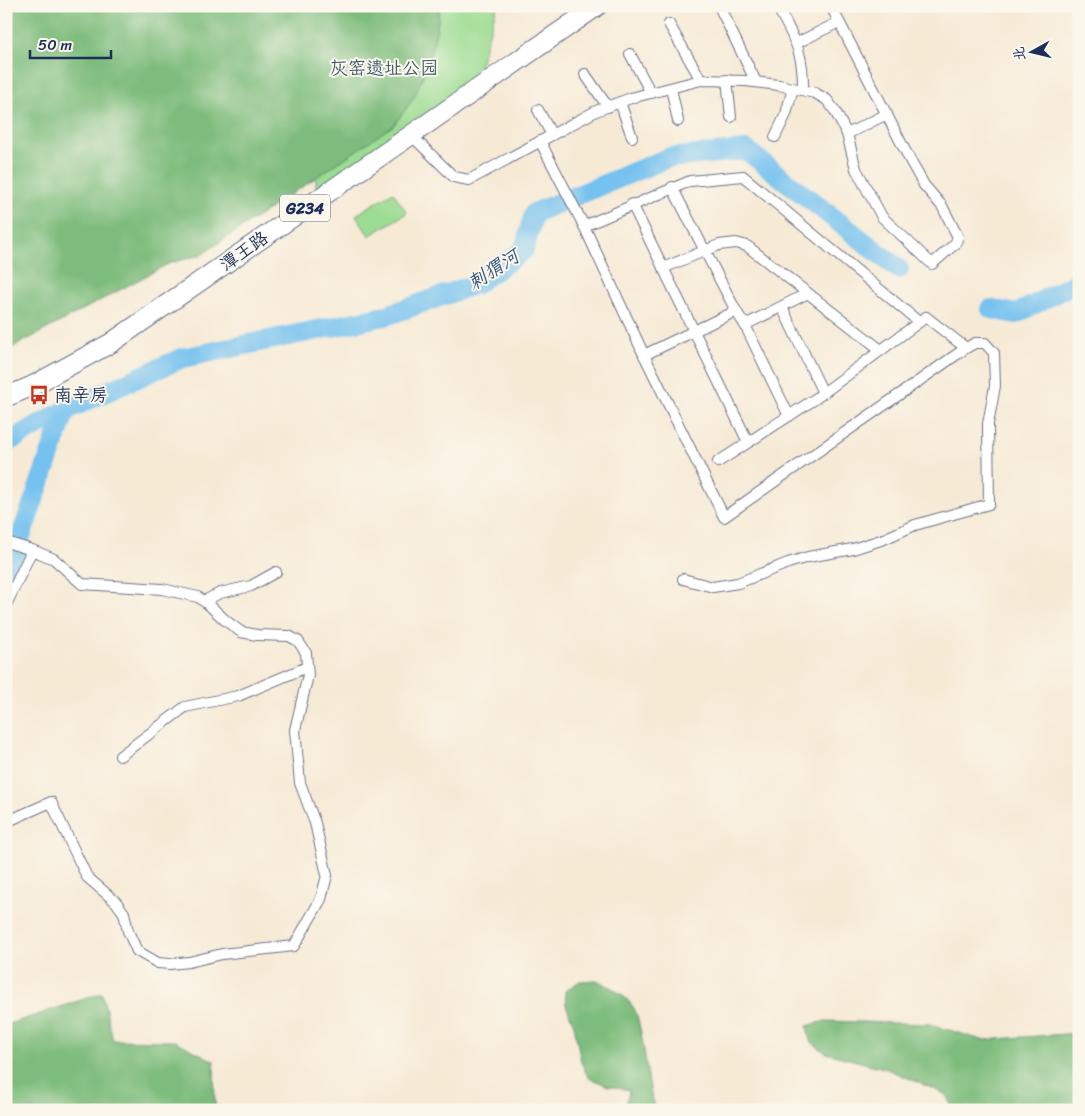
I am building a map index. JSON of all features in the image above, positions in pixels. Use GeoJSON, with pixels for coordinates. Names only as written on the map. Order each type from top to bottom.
{"type":"FeatureCollection","features":[{"type":"Feature","properties":{"kind":"highway","name":"潭王路"},"geometry":{"type":"LineString","coordinates":[[6,397],[32,386],[111,343],[597,6]]}},
{"type":"Feature","properties":{"kind":"street"},"geometry":{"type":"LineString","coordinates":[[718,6],[756,82]]}},
{"type":"Feature","properties":{"kind":"street"},"geometry":{"type":"LineString","coordinates":[[775,137],[798,89],[804,68],[797,43],[777,6]]}},
{"type":"Feature","properties":{"kind":"street"},"geometry":{"type":"LineString","coordinates":[[411,135],[454,177],[469,180],[596,111],[620,102],[701,80],[756,82],[815,93],[826,100],[836,111],[847,134],[856,169],[882,217],[932,264],[954,244],[958,237],[942,206],[924,185],[831,6]]}},
{"type":"Feature","properties":{"kind":"street"},"geometry":{"type":"LineString","coordinates":[[797,43],[839,22]]}},
{"type":"Feature","properties":{"kind":"street"},"geometry":{"type":"LineString","coordinates":[[670,24],[701,80]]}},
{"type":"Feature","properties":{"kind":"street"},"geometry":{"type":"LineString","coordinates":[[630,54],[651,93]]}},
{"type":"Feature","properties":{"kind":"street"},"geometry":{"type":"LineString","coordinates":[[585,74],[608,107]]}},
{"type":"Feature","properties":{"kind":"street"},"geometry":{"type":"LineString","coordinates":[[727,80],[731,117]]}},
{"type":"Feature","properties":{"kind":"street"},"geometry":{"type":"LineString","coordinates":[[671,88],[678,121]]}},
{"type":"Feature","properties":{"kind":"street"},"geometry":{"type":"LineString","coordinates":[[620,102],[632,137]]}},
{"type":"Feature","properties":{"kind":"street"},"geometry":{"type":"LineString","coordinates":[[538,110],[552,135]]}},
{"type":"Feature","properties":{"kind":"street"},"geometry":{"type":"LineString","coordinates":[[847,134],[886,114]]}},
{"type":"Feature","properties":{"kind":"street"},"geometry":{"type":"LineString","coordinates":[[540,141],[584,226],[644,355],[724,517],[966,348],[975,343],[985,343],[994,353],[995,386],[988,424],[989,504],[916,525],[884,539],[852,549],[808,556],[738,583],[713,586],[683,579]]}},
{"type":"Feature","properties":{"kind":"street"},"geometry":{"type":"LineString","coordinates":[[584,226],[672,187],[690,181],[744,176],[919,322]]}},
{"type":"Feature","properties":{"kind":"street"},"geometry":{"type":"LineString","coordinates":[[672,187],[745,325],[789,416]]}},
{"type":"Feature","properties":{"kind":"street"},"geometry":{"type":"LineString","coordinates":[[632,204],[748,442]]}},
{"type":"Feature","properties":{"kind":"street"},"geometry":{"type":"LineString","coordinates":[[663,268],[719,245],[736,243],[747,246],[881,350]]}},
{"type":"Feature","properties":{"kind":"street"},"geometry":{"type":"LineString","coordinates":[[745,325],[808,293]]}},
{"type":"Feature","properties":{"kind":"street"},"geometry":{"type":"LineString","coordinates":[[782,307],[823,393]]}},
{"type":"Feature","properties":{"kind":"street"},"geometry":{"type":"LineString","coordinates":[[644,355],[736,311]]}},
{"type":"Feature","properties":{"kind":"street"},"geometry":{"type":"LineString","coordinates":[[718,462],[823,393],[926,316],[966,348]]}},
{"type":"Feature","properties":{"kind":"street"},"geometry":{"type":"LineString","coordinates":[[6,542],[54,559],[82,584],[162,590],[198,597],[241,632],[257,635],[289,636],[298,641],[306,653],[308,675],[295,730],[300,783],[316,823],[327,875],[321,899],[294,946],[222,954],[189,962],[158,963],[137,952],[128,931],[124,913],[116,902],[88,877],[51,802],[6,822]]}},
{"type":"Feature","properties":{"kind":"street"},"geometry":{"type":"LineString","coordinates":[[6,605],[32,550]]}},
{"type":"Feature","properties":{"kind":"street"},"geometry":{"type":"LineString","coordinates":[[204,601],[220,593],[251,586],[276,572]]}},
{"type":"Feature","properties":{"kind":"street"},"geometry":{"type":"LineString","coordinates":[[120,756],[184,707],[238,696],[307,667]]}},
{"type":"Feature","properties":{"kind":"green space"},"geometry":{"type":"Polygon","coordinates":[[[6,6],[439,6],[439,15],[432,50],[424,73],[414,97],[394,125],[201,255],[170,263],[6,351],[6,6]]]}},
{"type":"Feature","properties":{"kind":"green space","name":"灰窑遗址公园"},"geometry":{"type":"Polygon","coordinates":[[[272,6],[497,6],[476,78],[316,192],[316,172],[272,6]]]}},
{"type":"Feature","properties":{"kind":"green space"},"geometry":{"type":"Polygon","coordinates":[[[393,192],[407,213],[369,236],[356,215],[393,192]]]}},
{"type":"Feature","properties":{"kind":"green space"},"geometry":{"type":"Polygon","coordinates":[[[596,980],[621,994],[630,1002],[635,1010],[655,1110],[625,1110],[629,1090],[608,1086],[588,1077],[581,1062],[574,1025],[566,1005],[565,991],[580,981],[596,980]]]}},
{"type":"Feature","properties":{"kind":"green space"},"geometry":{"type":"Polygon","coordinates":[[[102,993],[113,1040],[175,1041],[214,1061],[215,1104],[218,1110],[6,1110],[6,1025],[102,993]]]}},
{"type":"Feature","properties":{"kind":"green space"},"geometry":{"type":"Polygon","coordinates":[[[825,1021],[930,1024],[982,1040],[1079,1033],[1079,1110],[954,1110],[945,1094],[887,1069],[826,1053],[810,1041],[807,1026],[825,1021]]]}},
{"type":"Feature","properties":{"kind":"waterway","name":"刺猬河"},"geometry":{"type":"LineString","coordinates":[[6,443],[66,410],[182,358],[385,316],[476,284],[524,250],[534,213],[668,158],[746,150],[899,269]]}},
{"type":"Feature","properties":{"kind":"waterway","name":"刺猬河"},"geometry":{"type":"LineString","coordinates":[[991,309],[1016,314],[1079,281]]}},
{"type":"Feature","properties":{"kind":"waterway"},"geometry":{"type":"LineString","coordinates":[[6,578],[66,410]]}},
{"type":"Feature","properties":{"kind":"place","name":"南辛房"},"geometry":{"type":"Point","coordinates":[39,395]}}]}
